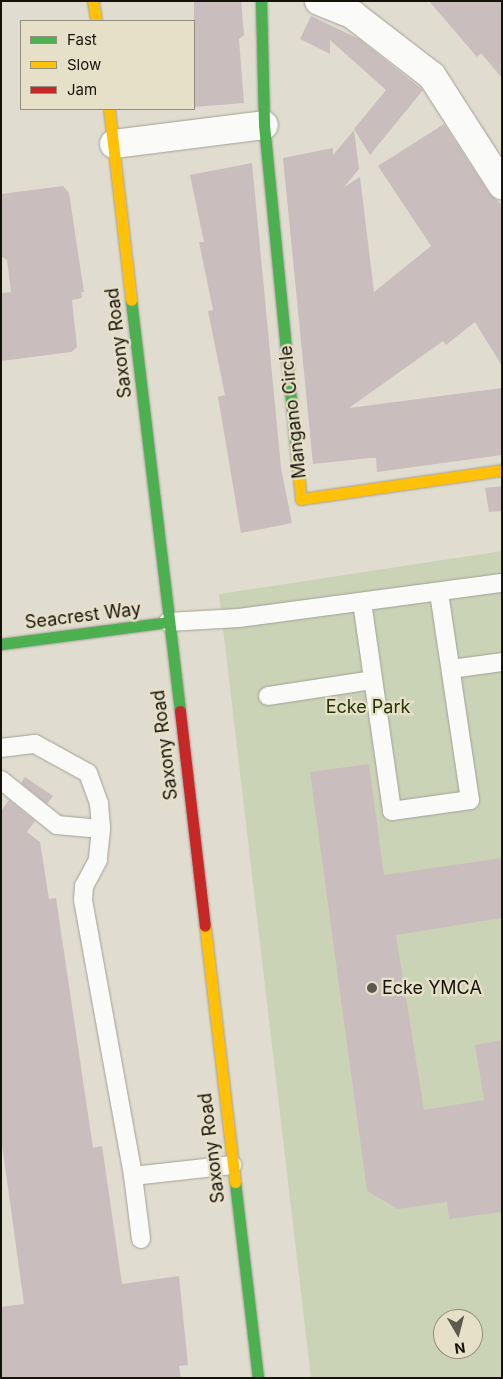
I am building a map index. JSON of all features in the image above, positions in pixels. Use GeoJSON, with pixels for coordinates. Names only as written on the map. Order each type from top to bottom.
{"type":"FeatureCollection","features":[{"type":"Feature","properties":{"kind":"street"},"geometry":{"type":"LineString","coordinates":[[94,1],[96,20]]}},
{"type":"Feature","properties":{"kind":"street","name":"Mangano Circle"},"geometry":{"type":"LineString","coordinates":[[261,1],[264,125],[302,499],[502,470]]}},
{"type":"Feature","properties":{"kind":"street"},"geometry":{"type":"LineString","coordinates":[[319,1],[354,15],[432,76],[502,186]]}},
{"type":"Feature","properties":{"kind":"street","name":"Saxony Road"},"geometry":{"type":"LineString","coordinates":[[109,110],[258,1378]]}},
{"type":"Feature","properties":{"kind":"street"},"geometry":{"type":"LineString","coordinates":[[114,144],[264,125]]}},
{"type":"Feature","properties":{"kind":"street","name":"Seacrest Way"},"geometry":{"type":"LineString","coordinates":[[1,644],[168,622]]}},
{"type":"Feature","properties":{"kind":"lane"},"geometry":{"type":"LineString","coordinates":[[168,622],[239,618],[502,584]]}},
{"type":"Feature","properties":{"kind":"lane"},"geometry":{"type":"LineString","coordinates":[[362,602],[392,811],[470,800],[439,593]]}},
{"type":"Feature","properties":{"kind":"lane"},"geometry":{"type":"LineString","coordinates":[[451,669],[502,662]]}},
{"type":"Feature","properties":{"kind":"lane"},"geometry":{"type":"LineString","coordinates":[[268,696],[373,680]]}},
{"type":"Feature","properties":{"kind":"lane"},"geometry":{"type":"LineString","coordinates":[[1,748],[35,744],[88,773],[99,804],[101,829],[98,860],[84,886],[83,900],[133,1176],[141,1239]]}},
{"type":"Feature","properties":{"kind":"lane"},"geometry":{"type":"LineString","coordinates":[[1,780],[57,825],[101,829]]}},
{"type":"Feature","properties":{"kind":"lane"},"geometry":{"type":"LineString","coordinates":[[133,1176],[232,1165]]}},
{"type":"Feature","properties":{"kind":"green space","name":"Ecke Park"},"geometry":{"type":"Polygon","coordinates":[[[502,551],[502,1378],[311,1378],[219,594],[502,551]]]}},
{"type":"Feature","properties":{"kind":"building"},"geometry":{"type":"Polygon","coordinates":[[[194,1],[241,1],[244,35],[239,39],[244,103],[195,107],[194,1]]]}},
{"type":"Feature","properties":{"kind":"building"},"geometry":{"type":"Polygon","coordinates":[[[429,1],[502,1],[502,78],[481,53],[477,57],[429,1]]]}},
{"type":"Feature","properties":{"kind":"building"},"geometry":{"type":"Polygon","coordinates":[[[311,16],[359,39],[423,90],[370,155],[354,129],[386,90],[330,40],[330,54],[300,39],[311,16]]]}},
{"type":"Feature","properties":{"kind":"building"},"geometry":{"type":"Polygon","coordinates":[[[444,124],[489,193],[502,205],[502,366],[475,322],[446,345],[443,341],[349,408],[502,388],[502,455],[377,472],[376,458],[313,464],[283,158],[333,148],[333,155],[354,130],[359,169],[344,187],[360,177],[374,292],[431,246],[378,166],[444,124]]]}},
{"type":"Feature","properties":{"kind":"building"},"geometry":{"type":"Polygon","coordinates":[[[252,163],[281,468],[292,523],[241,533],[218,397],[225,395],[208,311],[213,310],[199,242],[204,242],[190,175],[252,163]]]}},
{"type":"Feature","properties":{"kind":"building"},"geometry":{"type":"Polygon","coordinates":[[[63,186],[69,193],[84,292],[81,292],[82,298],[72,300],[77,347],[71,352],[1,361],[1,293],[11,292],[7,260],[1,256],[1,194],[63,186]]]}},
{"type":"Feature","properties":{"kind":"building"},"geometry":{"type":"Polygon","coordinates":[[[502,486],[502,511],[489,512],[485,488],[502,486]]]}},
{"type":"Feature","properties":{"kind":"building","name":"Ecke YMCA"},"geometry":{"type":"Polygon","coordinates":[[[369,764],[384,875],[502,858],[502,918],[396,935],[424,1110],[484,1100],[475,1045],[502,1040],[502,1212],[449,1219],[447,1202],[398,1209],[367,1191],[310,772],[369,764]]]}},
{"type":"Feature","properties":{"kind":"building"},"geometry":{"type":"Polygon","coordinates":[[[25,777],[53,796],[47,804],[21,783],[25,777]]]}},
{"type":"Feature","properties":{"kind":"building"},"geometry":{"type":"Polygon","coordinates":[[[9,800],[35,821],[27,832],[40,842],[49,899],[56,898],[93,1148],[102,1146],[122,1284],[179,1276],[188,1365],[179,1366],[181,1378],[1,1378],[1,1307],[24,1304],[1,1137],[1,811],[9,800]]]}},
{"type":"Feature","properties":{"kind":"traffic: fast"},"geometry":{"type":"LineString","coordinates":[[261,1],[264,125],[296,451]]}},
{"type":"Feature","properties":{"kind":"traffic: fast"},"geometry":{"type":"LineString","coordinates":[[131,300],[180,711]]}},
{"type":"Feature","properties":{"kind":"traffic: fast"},"geometry":{"type":"LineString","coordinates":[[1,644],[168,622]]}},
{"type":"Feature","properties":{"kind":"traffic: fast"},"geometry":{"type":"LineString","coordinates":[[235,1182],[258,1378]]}},
{"type":"Feature","properties":{"kind":"traffic: slow"},"geometry":{"type":"LineString","coordinates":[[93,1],[96,20]]}},
{"type":"Feature","properties":{"kind":"traffic: slow"},"geometry":{"type":"LineString","coordinates":[[109,110],[131,300]]}},
{"type":"Feature","properties":{"kind":"traffic: slow"},"geometry":{"type":"LineString","coordinates":[[296,451],[301,499],[502,470]]}},
{"type":"Feature","properties":{"kind":"traffic: slow"},"geometry":{"type":"LineString","coordinates":[[205,926],[235,1182]]}},
{"type":"Feature","properties":{"kind":"traffic: jam"},"geometry":{"type":"LineString","coordinates":[[180,711],[205,926]]}},
{"type":"Feature","properties":{"kind":"place","name":"Ecke YMCA"},"geometry":{"type":"Point","coordinates":[372,988]}}]}
